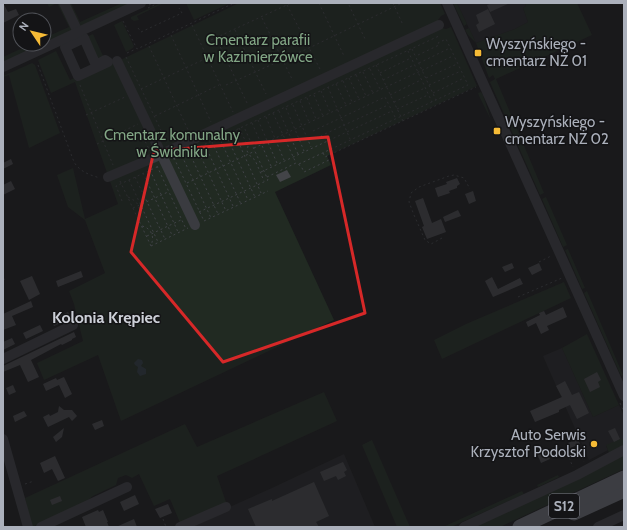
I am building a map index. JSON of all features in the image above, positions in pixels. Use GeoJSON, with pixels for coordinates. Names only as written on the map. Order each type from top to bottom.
{"type":"FeatureCollection","features":[{"type":"Feature","properties":{"kind":"highway","name":"S12"},"geometry":{"type":"LineString","coordinates":[[520,527],[624,478]]}},
{"type":"Feature","properties":{"kind":"highway","name":"S12"},"geometry":{"type":"LineString","coordinates":[[545,527],[624,490]]}},
{"type":"Feature","properties":{"kind":"street"},"geometry":{"type":"LineString","coordinates":[[64,3],[96,63],[98,64],[105,60],[108,62],[78,76],[65,47],[81,35]]}},
{"type":"Feature","properties":{"kind":"street"},"geometry":{"type":"LineString","coordinates":[[3,67],[81,35],[141,3]]}},
{"type":"Feature","properties":{"kind":"street"},"geometry":{"type":"LineString","coordinates":[[447,3],[624,396]]}},
{"type":"Feature","properties":{"kind":"street"},"geometry":{"type":"LineString","coordinates":[[115,178],[164,158],[238,124],[270,103],[439,25]]}},
{"type":"Feature","properties":{"kind":"street"},"geometry":{"type":"LineString","coordinates":[[122,59],[150,118],[164,158],[195,225]]}},
{"type":"Feature","properties":{"kind":"street"},"geometry":{"type":"LineString","coordinates":[[3,359],[73,325]]}},
{"type":"Feature","properties":{"kind":"street"},"geometry":{"type":"LineString","coordinates":[[3,439],[28,527]]}},
{"type":"Feature","properties":{"kind":"street"},"geometry":{"type":"LineString","coordinates":[[464,527],[577,474],[624,450]]}},
{"type":"Feature","properties":{"kind":"street"},"geometry":{"type":"LineString","coordinates":[[42,527],[127,488]]}},
{"type":"Feature","properties":{"kind":"street"},"geometry":{"type":"LineString","coordinates":[[180,527],[226,507]]}},
{"type":"Feature","properties":{"kind":"street"},"geometry":{"type":"LineString","coordinates":[[598,527],[624,515]]}},
{"type":"Feature","properties":{"kind":"path"},"geometry":{"type":"LineString","coordinates":[[127,53],[234,3]]}},
{"type":"Feature","properties":{"kind":"path"},"geometry":{"type":"LineString","coordinates":[[211,40],[291,3]]}},
{"type":"Feature","properties":{"kind":"path"},"geometry":{"type":"LineString","coordinates":[[319,3],[344,56]]}},
{"type":"Feature","properties":{"kind":"path"},"geometry":{"type":"LineString","coordinates":[[393,3],[403,26]]}},
{"type":"Feature","properties":{"kind":"path"},"geometry":{"type":"LineString","coordinates":[[226,85],[309,48],[402,3]]}},
{"type":"Feature","properties":{"kind":"path"},"geometry":{"type":"LineString","coordinates":[[287,5],[324,78],[351,140]]}},
{"type":"Feature","properties":{"kind":"path"},"geometry":{"type":"LineString","coordinates":[[349,5],[366,41]]}},
{"type":"Feature","properties":{"kind":"path"},"geometry":{"type":"LineString","coordinates":[[138,28],[140,32],[182,13],[179,8]]}},
{"type":"Feature","properties":{"kind":"path"},"geometry":{"type":"LineString","coordinates":[[262,17],[293,81]]}},
{"type":"Feature","properties":{"kind":"path"},"geometry":{"type":"LineString","coordinates":[[122,20],[125,22],[137,49]]}},
{"type":"Feature","properties":{"kind":"path"},"geometry":{"type":"LineString","coordinates":[[192,25],[248,146],[247,149],[249,154],[252,159],[255,160],[265,182]]}},
{"type":"Feature","properties":{"kind":"path"},"geometry":{"type":"LineString","coordinates":[[235,30],[256,72],[296,163]]}},
{"type":"Feature","properties":{"kind":"path"},"geometry":{"type":"LineString","coordinates":[[171,35],[248,200]]}},
{"type":"Feature","properties":{"kind":"path"},"geometry":{"type":"LineString","coordinates":[[279,110],[439,36]]}},
{"type":"Feature","properties":{"kind":"path"},"geometry":{"type":"LineString","coordinates":[[216,38],[247,103]]}},
{"type":"Feature","properties":{"kind":"path"},"geometry":{"type":"LineString","coordinates":[[299,164],[468,85],[446,39],[438,42],[439,44],[416,56]]}},
{"type":"Feature","properties":{"kind":"path"},"geometry":{"type":"LineString","coordinates":[[149,46],[226,211]]}},
{"type":"Feature","properties":{"kind":"path"},"geometry":{"type":"LineString","coordinates":[[412,48],[436,100]]}},
{"type":"Feature","properties":{"kind":"path"},"geometry":{"type":"LineString","coordinates":[[419,63],[450,48]]}},
{"type":"Feature","properties":{"kind":"path"},"geometry":{"type":"LineString","coordinates":[[408,50],[432,102]]}},
{"type":"Feature","properties":{"kind":"path"},"geometry":{"type":"LineString","coordinates":[[372,55],[403,121]]}},
{"type":"Feature","properties":{"kind":"path"},"geometry":{"type":"LineString","coordinates":[[86,115],[211,56]]}},
{"type":"Feature","properties":{"kind":"path"},"geometry":{"type":"LineString","coordinates":[[254,148],[454,56]]}},
{"type":"Feature","properties":{"kind":"path"},"geometry":{"type":"LineString","coordinates":[[380,73],[411,57]]}},
{"type":"Feature","properties":{"kind":"path"},"geometry":{"type":"LineString","coordinates":[[122,59],[150,118],[164,158],[195,225]]}},
{"type":"Feature","properties":{"kind":"path"},"geometry":{"type":"LineString","coordinates":[[383,80],[415,64]]}},
{"type":"Feature","properties":{"kind":"path"},"geometry":{"type":"LineString","coordinates":[[426,78],[458,64]]}},
{"type":"Feature","properties":{"kind":"path"},"geometry":{"type":"LineString","coordinates":[[38,65],[74,162],[80,170],[87,174],[104,179],[115,178],[129,180],[150,170],[164,158],[189,152],[195,144]]}},
{"type":"Feature","properties":{"kind":"path"},"geometry":{"type":"LineString","coordinates":[[370,68],[380,90]]}},
{"type":"Feature","properties":{"kind":"path"},"geometry":{"type":"LineString","coordinates":[[363,71],[373,93]]}},
{"type":"Feature","properties":{"kind":"path"},"geometry":{"type":"LineString","coordinates":[[429,85],[461,71]]}},
{"type":"Feature","properties":{"kind":"path"},"geometry":{"type":"LineString","coordinates":[[356,74],[366,96]]}},
{"type":"Feature","properties":{"kind":"path"},"geometry":{"type":"LineString","coordinates":[[349,78],[359,100]]}},
{"type":"Feature","properties":{"kind":"path"},"geometry":{"type":"LineString","coordinates":[[433,93],[465,78]]}},
{"type":"Feature","properties":{"kind":"path"},"geometry":{"type":"LineString","coordinates":[[78,80],[103,141],[122,201]]}},
{"type":"Feature","properties":{"kind":"path"},"geometry":{"type":"LineString","coordinates":[[390,95],[422,80]]}},
{"type":"Feature","properties":{"kind":"path"},"geometry":{"type":"LineString","coordinates":[[342,81],[353,103]]}},
{"type":"Feature","properties":{"kind":"path"},"geometry":{"type":"LineString","coordinates":[[336,84],[346,106]]}},
{"type":"Feature","properties":{"kind":"path"},"geometry":{"type":"LineString","coordinates":[[97,144],[220,85]]}},
{"type":"Feature","properties":{"kind":"path"},"geometry":{"type":"LineString","coordinates":[[323,153],[325,157],[479,86]]}},
{"type":"Feature","properties":{"kind":"path"},"geometry":{"type":"LineString","coordinates":[[394,102],[425,87]]}},
{"type":"Feature","properties":{"kind":"path"},"geometry":{"type":"LineString","coordinates":[[321,91],[330,113]]}},
{"type":"Feature","properties":{"kind":"path"},"geometry":{"type":"LineString","coordinates":[[313,94],[323,116]]}},
{"type":"Feature","properties":{"kind":"path"},"geometry":{"type":"LineString","coordinates":[[397,109],[429,94]]}},
{"type":"Feature","properties":{"kind":"path"},"geometry":{"type":"LineString","coordinates":[[306,97],[316,120]]}},
{"type":"Feature","properties":{"kind":"path"},"geometry":{"type":"LineString","coordinates":[[314,131],[385,97],[396,119]]}},
{"type":"Feature","properties":{"kind":"path"},"geometry":{"type":"LineString","coordinates":[[300,100],[309,123]]}},
{"type":"Feature","properties":{"kind":"path"},"geometry":{"type":"LineString","coordinates":[[270,103],[279,110],[298,154]]}},
{"type":"Feature","properties":{"kind":"path"},"geometry":{"type":"LineString","coordinates":[[270,103],[266,116],[285,161]]}},
{"type":"Feature","properties":{"kind":"path"},"geometry":{"type":"LineString","coordinates":[[292,104],[312,148]]}},
{"type":"Feature","properties":{"kind":"path"},"geometry":{"type":"LineString","coordinates":[[316,138],[389,104]]}},
{"type":"Feature","properties":{"kind":"path"},"geometry":{"type":"LineString","coordinates":[[285,107],[305,151]]}},
{"type":"Feature","properties":{"kind":"path"},"geometry":{"type":"LineString","coordinates":[[260,172],[392,111]]}},
{"type":"Feature","properties":{"kind":"path"},"geometry":{"type":"LineString","coordinates":[[238,124],[244,126],[266,116]]}},
{"type":"Feature","properties":{"kind":"path"},"geometry":{"type":"LineString","coordinates":[[258,120],[278,164]]}},
{"type":"Feature","properties":{"kind":"path"},"geometry":{"type":"LineString","coordinates":[[252,123],[271,167]]}},
{"type":"Feature","properties":{"kind":"path"},"geometry":{"type":"LineString","coordinates":[[217,133],[226,135],[233,131],[238,124]]}},
{"type":"Feature","properties":{"kind":"path"},"geometry":{"type":"LineString","coordinates":[[146,236],[268,180],[244,126]]}},
{"type":"Feature","properties":{"kind":"path"},"geometry":{"type":"LineString","coordinates":[[233,131],[262,194]]}},
{"type":"Feature","properties":{"kind":"path"},"geometry":{"type":"LineString","coordinates":[[195,144],[205,145],[212,141],[217,133]]}},
{"type":"Feature","properties":{"kind":"path"},"geometry":{"type":"LineString","coordinates":[[226,135],[255,197]]}},
{"type":"Feature","properties":{"kind":"path"},"geometry":{"type":"LineString","coordinates":[[212,141],[241,204]]}},
{"type":"Feature","properties":{"kind":"path"},"geometry":{"type":"LineString","coordinates":[[205,145],[234,207]]}},
{"type":"Feature","properties":{"kind":"path"},"geometry":{"type":"LineString","coordinates":[[133,208],[255,151]]}},
{"type":"Feature","properties":{"kind":"path"},"geometry":{"type":"LineString","coordinates":[[189,152],[218,214]]}},
{"type":"Feature","properties":{"kind":"path"},"geometry":{"type":"LineString","coordinates":[[181,155],[211,218]]}},
{"type":"Feature","properties":{"kind":"path"},"geometry":{"type":"LineString","coordinates":[[164,158],[195,225]]}},
{"type":"Feature","properties":{"kind":"path"},"geometry":{"type":"LineString","coordinates":[[267,177],[296,163],[299,164],[304,172],[329,160]]}},
{"type":"Feature","properties":{"kind":"path"},"geometry":{"type":"LineString","coordinates":[[150,170],[178,233]]}},
{"type":"Feature","properties":{"kind":"path"},"geometry":{"type":"LineString","coordinates":[[143,174],[172,236]]}},
{"type":"Feature","properties":{"kind":"path"},"geometry":{"type":"LineString","coordinates":[[442,238],[431,244],[425,240],[409,202],[411,193],[425,184],[454,175],[464,178],[470,189]]}},
{"type":"Feature","properties":{"kind":"path"},"geometry":{"type":"LineString","coordinates":[[136,177],[165,239]]}},
{"type":"Feature","properties":{"kind":"path"},"geometry":{"type":"LineString","coordinates":[[115,178],[128,197],[151,246]]}},
{"type":"Feature","properties":{"kind":"path"},"geometry":{"type":"LineString","coordinates":[[129,180],[152,233],[153,240],[151,246]]}},
{"type":"Feature","properties":{"kind":"path"},"geometry":{"type":"LineString","coordinates":[[151,246],[268,191]]}},
{"type":"Feature","properties":{"kind":"path"},"geometry":{"type":"LineString","coordinates":[[128,197],[139,205],[140,212],[137,217]]}},
{"type":"Feature","properties":{"kind":"path"},"geometry":{"type":"LineString","coordinates":[[142,226],[148,228],[158,242]]}},
{"type":"Feature","properties":{"kind":"path"},"geometry":{"type":"LineString","coordinates":[[539,262],[554,255]]}},
{"type":"Feature","properties":{"kind":"path"},"geometry":{"type":"LineString","coordinates":[[3,280],[7,278]]}},
{"type":"Feature","properties":{"kind":"path"},"geometry":{"type":"LineString","coordinates":[[518,297],[562,278]]}},
{"type":"Feature","properties":{"kind":"path"},"geometry":{"type":"LineString","coordinates":[[578,448],[586,466]]}},
{"type":"Feature","properties":{"kind":"path"},"geometry":{"type":"LineString","coordinates":[[567,453],[574,467]]}},
{"type":"Feature","properties":{"kind":"path"},"geometry":{"type":"LineString","coordinates":[[16,486],[34,481]]}},
{"type":"Feature","properties":{"kind":"path"},"geometry":{"type":"LineString","coordinates":[[163,519],[166,527]]}},
{"type":"Feature","properties":{"kind":"highlighted area"},"geometry":{"type":"Polygon","coordinates":[[[328,137],[365,313],[223,362],[131,252],[154,151],[328,137]]]}},
{"type":"Feature","properties":{"kind":"shaded area"},"geometry":{"type":"Polygon","coordinates":[[[457,3],[525,3],[526,6],[523,8],[528,22],[515,29],[476,43],[457,3]]]}},
{"type":"Feature","properties":{"kind":"shaded area"},"geometry":{"type":"Polygon","coordinates":[[[562,348],[593,417],[619,405],[624,416],[624,439],[620,439],[606,446],[608,450],[589,460],[543,356],[562,348]]]}},
{"type":"Feature","properties":{"kind":"shaded area"},"geometry":{"type":"Polygon","coordinates":[[[138,359],[142,360],[143,363],[141,366],[146,369],[146,374],[140,376],[137,372],[138,367],[134,363],[138,359]]]}},
{"type":"Feature","properties":{"kind":"shaded area"},"geometry":{"type":"Polygon","coordinates":[[[344,454],[375,527],[185,527],[272,488],[344,454]]]}},
{"type":"Feature","properties":{"kind":"green space"},"geometry":{"type":"Polygon","coordinates":[[[47,3],[57,3],[49,7],[47,3]]]}},
{"type":"Feature","properties":{"kind":"green space"},"geometry":{"type":"Polygon","coordinates":[[[57,3],[61,3],[69,18],[71,29],[70,32],[52,40],[52,34],[69,27],[57,3]]]}},
{"type":"Feature","properties":{"kind":"green space"},"geometry":{"type":"Polygon","coordinates":[[[67,3],[71,3],[80,22],[122,3],[134,3],[81,26],[67,3]]]}},
{"type":"Feature","properties":{"kind":"green space"},"geometry":{"type":"Polygon","coordinates":[[[164,3],[137,16],[139,20],[134,21],[131,19],[131,17],[164,3]]]}},
{"type":"Feature","properties":{"kind":"green space"},"geometry":{"type":"Polygon","coordinates":[[[186,3],[230,3],[194,20],[186,3]]]}},
{"type":"Feature","properties":{"kind":"green space"},"geometry":{"type":"Polygon","coordinates":[[[239,3],[440,3],[445,14],[438,20],[442,28],[446,29],[451,27],[477,86],[327,156],[331,165],[275,192],[334,320],[121,421],[98,355],[44,380],[37,363],[83,341],[74,304],[69,291],[105,273],[85,220],[68,207],[57,175],[73,168],[85,219],[118,204],[75,82],[51,93],[38,60],[56,51],[70,80],[108,62],[110,65],[239,3]]]}},
{"type":"Feature","properties":{"kind":"green space"},"geometry":{"type":"Polygon","coordinates":[[[453,3],[457,3],[467,24],[464,26],[453,3]]]}},
{"type":"Feature","properties":{"kind":"green space"},"geometry":{"type":"Polygon","coordinates":[[[525,3],[577,3],[592,35],[496,79],[544,193],[540,195],[490,82],[495,79],[493,75],[489,78],[476,43],[515,29],[528,22],[523,8],[526,6],[525,3]]]}},
{"type":"Feature","properties":{"kind":"green space"},"geometry":{"type":"Polygon","coordinates":[[[122,21],[134,46],[126,52],[114,25],[122,21]]]}},
{"type":"Feature","properties":{"kind":"green space"},"geometry":{"type":"Polygon","coordinates":[[[469,28],[476,43],[468,35],[465,30],[469,28]]]}},
{"type":"Feature","properties":{"kind":"green space"},"geometry":{"type":"Polygon","coordinates":[[[93,34],[105,60],[98,64],[84,38],[93,34]]]}},
{"type":"Feature","properties":{"kind":"green space"},"geometry":{"type":"Polygon","coordinates":[[[14,52],[27,52],[3,63],[3,57],[14,52]]]}},
{"type":"Feature","properties":{"kind":"green space"},"geometry":{"type":"Polygon","coordinates":[[[32,63],[35,65],[60,133],[29,148],[9,75],[3,76],[32,63]]]}},
{"type":"Feature","properties":{"kind":"green space"},"geometry":{"type":"Polygon","coordinates":[[[481,92],[491,120],[479,96],[478,93],[481,92]]]}},
{"type":"Feature","properties":{"kind":"green space"},"geometry":{"type":"Polygon","coordinates":[[[546,197],[567,245],[563,247],[542,199],[546,197]]]}},
{"type":"Feature","properties":{"kind":"green space"},"geometry":{"type":"Polygon","coordinates":[[[568,249],[585,288],[582,289],[565,250],[568,249]]]}},
{"type":"Feature","properties":{"kind":"green space"},"geometry":{"type":"Polygon","coordinates":[[[564,282],[571,298],[442,359],[434,340],[466,324],[564,282]]]}},
{"type":"Feature","properties":{"kind":"green space"},"geometry":{"type":"Polygon","coordinates":[[[587,291],[623,375],[621,376],[584,293],[587,291]]]}},
{"type":"Feature","properties":{"kind":"green space"},"geometry":{"type":"Polygon","coordinates":[[[587,334],[619,405],[593,417],[562,348],[587,334]]]}},
{"type":"Feature","properties":{"kind":"green space"},"geometry":{"type":"Polygon","coordinates":[[[324,392],[337,421],[217,476],[227,505],[181,525],[170,499],[154,506],[139,474],[132,478],[126,475],[118,478],[116,485],[93,496],[84,503],[32,527],[25,498],[185,424],[197,447],[324,392]]]}},
{"type":"Feature","properties":{"kind":"green space"},"geometry":{"type":"Polygon","coordinates":[[[620,439],[624,439],[624,445],[609,453],[606,445],[620,439]]]}},
{"type":"Feature","properties":{"kind":"green space"},"geometry":{"type":"Polygon","coordinates":[[[372,440],[410,527],[397,527],[362,445],[372,440]]]}},
{"type":"Feature","properties":{"kind":"green space"},"geometry":{"type":"Polygon","coordinates":[[[624,455],[624,469],[500,527],[474,527],[624,455]]]}},
{"type":"Feature","properties":{"kind":"green space"},"geometry":{"type":"Polygon","coordinates":[[[558,475],[559,477],[538,487],[537,485],[558,475]]]}},
{"type":"Feature","properties":{"kind":"green space"},"geometry":{"type":"Polygon","coordinates":[[[522,491],[524,494],[451,527],[443,527],[522,491]]]}},
{"type":"Feature","properties":{"kind":"building"},"geometry":{"type":"Polygon","coordinates":[[[3,3],[8,12],[16,9],[18,12],[12,12],[12,18],[3,23],[3,3]]]}},
{"type":"Feature","properties":{"kind":"building"},"geometry":{"type":"Polygon","coordinates":[[[492,3],[510,3],[490,12],[487,5],[492,3]]]}},
{"type":"Feature","properties":{"kind":"building"},"geometry":{"type":"Polygon","coordinates":[[[488,9],[495,24],[479,32],[476,25],[479,23],[476,15],[488,9]]]}},
{"type":"Feature","properties":{"kind":"building"},"geometry":{"type":"Polygon","coordinates":[[[11,159],[13,164],[3,169],[3,163],[11,159]]]}},
{"type":"Feature","properties":{"kind":"building"},"geometry":{"type":"Polygon","coordinates":[[[287,170],[291,177],[280,182],[276,175],[287,170]]]}},
{"type":"Feature","properties":{"kind":"building"},"geometry":{"type":"Polygon","coordinates":[[[457,178],[460,184],[457,188],[449,191],[450,193],[438,197],[435,188],[447,184],[446,182],[457,178]]]}},
{"type":"Feature","properties":{"kind":"building"},"geometry":{"type":"Polygon","coordinates":[[[11,181],[15,189],[3,195],[3,185],[11,181]]]}},
{"type":"Feature","properties":{"kind":"building"},"geometry":{"type":"Polygon","coordinates":[[[473,191],[476,201],[469,204],[465,194],[473,191]]]}},
{"type":"Feature","properties":{"kind":"building"},"geometry":{"type":"Polygon","coordinates":[[[423,198],[432,223],[441,219],[446,232],[427,239],[415,201],[423,198]]]}},
{"type":"Feature","properties":{"kind":"building"},"geometry":{"type":"Polygon","coordinates":[[[458,210],[461,216],[445,222],[443,217],[458,210]]]}},
{"type":"Feature","properties":{"kind":"building"},"geometry":{"type":"Polygon","coordinates":[[[512,263],[514,268],[505,272],[502,267],[512,263]]]}},
{"type":"Feature","properties":{"kind":"building"},"geometry":{"type":"Polygon","coordinates":[[[539,263],[542,270],[532,275],[528,268],[539,263]]]}},
{"type":"Feature","properties":{"kind":"building"},"geometry":{"type":"Polygon","coordinates":[[[81,271],[83,277],[58,287],[56,281],[81,271]]]}},
{"type":"Feature","properties":{"kind":"building"},"geometry":{"type":"Polygon","coordinates":[[[32,276],[40,294],[29,300],[20,281],[32,276]]]}},
{"type":"Feature","properties":{"kind":"building"},"geometry":{"type":"Polygon","coordinates":[[[492,277],[498,289],[520,278],[523,284],[493,297],[485,281],[492,277]]]}},
{"type":"Feature","properties":{"kind":"building"},"geometry":{"type":"Polygon","coordinates":[[[31,301],[33,307],[12,316],[16,325],[3,330],[3,314],[31,301]]]}},
{"type":"Feature","properties":{"kind":"building"},"geometry":{"type":"Polygon","coordinates":[[[563,307],[567,317],[547,326],[549,330],[541,334],[536,323],[528,327],[526,322],[540,315],[539,313],[544,311],[546,315],[563,307]]]}},
{"type":"Feature","properties":{"kind":"building"},"geometry":{"type":"Polygon","coordinates":[[[68,312],[71,318],[54,326],[51,320],[68,312]]]}},
{"type":"Feature","properties":{"kind":"building"},"geometry":{"type":"Polygon","coordinates":[[[40,325],[43,331],[26,339],[23,333],[40,325]]]}},
{"type":"Feature","properties":{"kind":"building"},"geometry":{"type":"Polygon","coordinates":[[[74,332],[76,337],[72,340],[62,345],[61,344],[31,360],[39,377],[28,382],[20,365],[3,372],[3,366],[74,332]]]}},
{"type":"Feature","properties":{"kind":"building"},"geometry":{"type":"Polygon","coordinates":[[[12,338],[15,344],[3,350],[3,342],[12,338]]]}},
{"type":"Feature","properties":{"kind":"building"},"geometry":{"type":"Polygon","coordinates":[[[597,372],[601,380],[598,382],[600,387],[590,392],[584,379],[597,372]]]}},
{"type":"Feature","properties":{"kind":"building"},"geometry":{"type":"Polygon","coordinates":[[[64,377],[72,394],[65,398],[59,385],[46,391],[43,384],[56,378],[57,380],[64,377]]]}},
{"type":"Feature","properties":{"kind":"building"},"geometry":{"type":"Polygon","coordinates":[[[565,381],[572,395],[579,392],[589,413],[577,419],[570,405],[559,410],[559,412],[535,422],[530,411],[562,397],[556,386],[565,381]]]}},
{"type":"Feature","properties":{"kind":"building"},"geometry":{"type":"Polygon","coordinates":[[[13,385],[16,392],[9,395],[6,388],[13,385]]]}},
{"type":"Feature","properties":{"kind":"building"},"geometry":{"type":"Polygon","coordinates":[[[59,406],[64,410],[72,410],[77,416],[72,421],[69,417],[48,427],[43,417],[49,414],[50,416],[58,412],[59,406]]]}},
{"type":"Feature","properties":{"kind":"building"},"geometry":{"type":"Polygon","coordinates":[[[24,411],[27,416],[15,422],[13,416],[24,411]]]}},
{"type":"Feature","properties":{"kind":"building"},"geometry":{"type":"Polygon","coordinates":[[[102,420],[104,426],[95,430],[92,424],[102,420]]]}},
{"type":"Feature","properties":{"kind":"building"},"geometry":{"type":"Polygon","coordinates":[[[64,428],[62,437],[56,442],[53,437],[64,428]]]}},
{"type":"Feature","properties":{"kind":"building"},"geometry":{"type":"Polygon","coordinates":[[[615,428],[620,439],[614,442],[608,431],[615,428]]]}},
{"type":"Feature","properties":{"kind":"building"},"geometry":{"type":"Polygon","coordinates":[[[578,439],[580,444],[570,448],[568,443],[578,439]]]}},
{"type":"Feature","properties":{"kind":"building"},"geometry":{"type":"Polygon","coordinates":[[[546,450],[550,459],[541,463],[537,454],[546,450]]]}},
{"type":"Feature","properties":{"kind":"building"},"geometry":{"type":"Polygon","coordinates":[[[55,456],[65,478],[58,481],[52,469],[44,473],[40,463],[55,456]]]}},
{"type":"Feature","properties":{"kind":"building"},"geometry":{"type":"Polygon","coordinates":[[[343,462],[347,470],[344,472],[346,476],[338,480],[336,476],[324,481],[320,472],[343,462]]]}},
{"type":"Feature","properties":{"kind":"building"},"geometry":{"type":"Polygon","coordinates":[[[314,482],[329,516],[316,522],[319,527],[256,527],[248,509],[272,499],[272,501],[314,482]]]}},
{"type":"Feature","properties":{"kind":"building"},"geometry":{"type":"Polygon","coordinates":[[[135,495],[139,504],[124,511],[120,502],[135,495]]]}},
{"type":"Feature","properties":{"kind":"building"},"geometry":{"type":"Polygon","coordinates":[[[60,496],[62,501],[52,505],[50,500],[60,496]]]}},
{"type":"Feature","properties":{"kind":"building"},"geometry":{"type":"Polygon","coordinates":[[[168,504],[172,513],[160,518],[155,509],[168,504]]]}},
{"type":"Feature","properties":{"kind":"building"},"geometry":{"type":"Polygon","coordinates":[[[98,510],[99,512],[103,510],[109,527],[86,527],[82,517],[98,510]]]}},
{"type":"Feature","properties":{"kind":"building"},"geometry":{"type":"Polygon","coordinates":[[[134,519],[137,527],[116,527],[134,519]]]}},
{"type":"Feature","properties":{"kind":"place","name":"Wyszyńskiego - cmentarz NŻ 01"},"geometry":{"type":"Point","coordinates":[478,53]}},
{"type":"Feature","properties":{"kind":"place","name":"Wyszyńskiego - cmentarz NŻ 02"},"geometry":{"type":"Point","coordinates":[497,131]}},
{"type":"Feature","properties":{"kind":"place","name":"Auto Serwis Krzysztof Podolski"},"geometry":{"type":"Point","coordinates":[594,444]}},
{"type":"Feature","properties":{"kind":"district","name":"Kolonia Krępiec"},"geometry":{"type":"Point","coordinates":[106,317]}},
{"type":"Feature","properties":{"kind":"park label","name":"Cmentarz parafii w Kazimierzówce"},"geometry":{"type":"Point","coordinates":[258,48]}},
{"type":"Feature","properties":{"kind":"park label","name":"Cmentarz komunalny w Świdniku"},"geometry":{"type":"Point","coordinates":[172,144]}}]}
